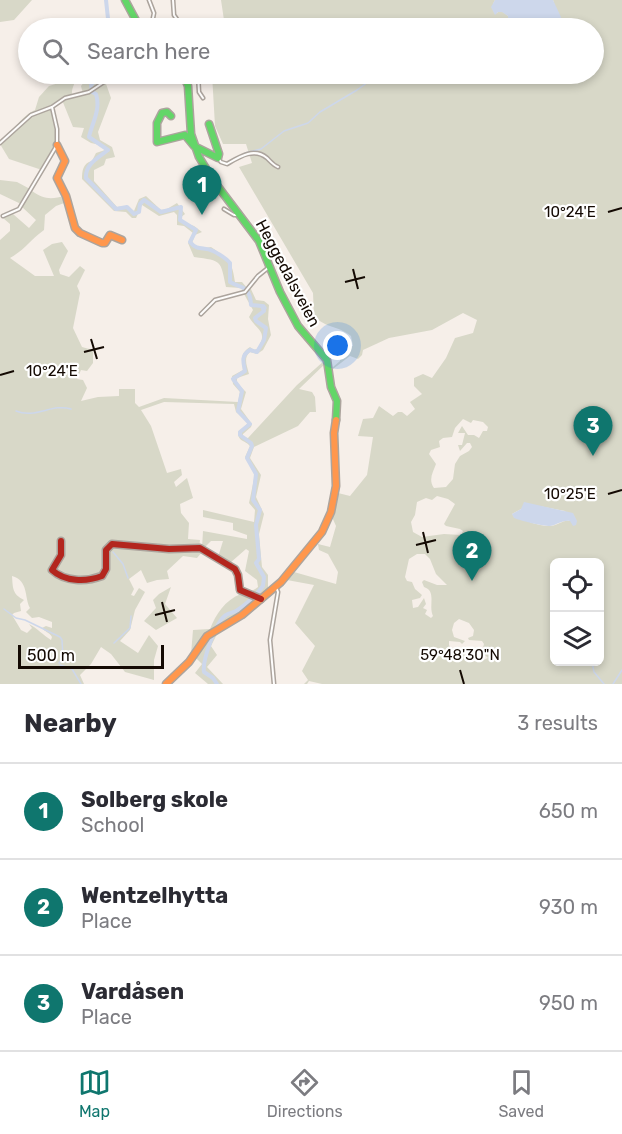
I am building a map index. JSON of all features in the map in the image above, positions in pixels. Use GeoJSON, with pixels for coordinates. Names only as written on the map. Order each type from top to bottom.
{"type":"FeatureCollection","features":[{"type":"Feature","properties":{"kind":"main road"},"geometry":{"type":"LineString","coordinates":[[125,0],[133,18]]}},
{"type":"Feature","properties":{"kind":"main road","name":"Heggedalsveien"},"geometry":{"type":"LineString","coordinates":[[166,684],[189,662],[205,639],[242,615],[257,597],[276,587],[314,543],[330,516],[336,486],[334,433],[338,405],[331,387],[327,360],[301,330],[280,292],[262,245],[206,169],[195,145],[190,126],[187,84]]}},
{"type":"Feature","properties":{"kind":"main road"},"geometry":{"type":"LineString","coordinates":[[171,116],[167,112],[162,113],[158,119],[157,142],[185,135],[190,143],[218,158],[219,154],[209,124]]}},
{"type":"Feature","properties":{"kind":"main road"},"geometry":{"type":"LineString","coordinates":[[57,145],[65,161],[57,178],[66,196],[75,228],[80,233],[102,243],[105,243],[110,235],[122,240]]}},
{"type":"Feature","properties":{"kind":"main road"},"geometry":{"type":"LineString","coordinates":[[61,541],[61,555],[52,570],[65,577],[82,579],[100,577],[106,569],[106,550],[112,544],[170,549],[194,547],[200,548],[232,567],[238,576],[240,590],[257,597]]}},
{"type":"Feature","properties":{"kind":"street"},"geometry":{"type":"LineString","coordinates":[[149,0],[154,13],[153,18]]}},
{"type":"Feature","properties":{"kind":"street"},"geometry":{"type":"LineString","coordinates":[[173,0],[176,18]]}},
{"type":"Feature","properties":{"kind":"street"},"geometry":{"type":"LineString","coordinates":[[0,143],[28,117],[52,107],[65,98],[91,90],[101,84]]}},
{"type":"Feature","properties":{"kind":"street"},"geometry":{"type":"LineString","coordinates":[[199,84],[203,98]]}},
{"type":"Feature","properties":{"kind":"street"},"geometry":{"type":"LineString","coordinates":[[3,216],[19,210],[57,145],[52,107]]}},
{"type":"Feature","properties":{"kind":"street"},"geometry":{"type":"LineString","coordinates":[[218,158],[227,164],[244,154],[258,153],[278,167]]}},
{"type":"Feature","properties":{"kind":"street"},"geometry":{"type":"LineString","coordinates":[[224,209],[235,216],[240,213]]}},
{"type":"Feature","properties":{"kind":"street"},"geometry":{"type":"LineString","coordinates":[[201,314],[215,300],[247,290],[258,276],[271,267]]}},
{"type":"Feature","properties":{"kind":"street"},"geometry":{"type":"LineString","coordinates":[[274,684],[270,640],[278,592],[276,587]]}},
{"type":"Feature","properties":{"kind":"green space"},"geometry":{"type":"Polygon","coordinates":[[[0,0],[32,0],[14,20],[0,22],[0,0]]]}},
{"type":"Feature","properties":{"kind":"green space"},"geometry":{"type":"Polygon","coordinates":[[[221,0],[495,0],[493,4],[495,14],[503,12],[508,16],[508,18],[224,18],[221,0]]]}},
{"type":"Feature","properties":{"kind":"green space"},"geometry":{"type":"Polygon","coordinates":[[[553,0],[622,0],[622,684],[322,684],[309,681],[304,684],[308,680],[302,671],[315,646],[295,623],[314,585],[287,580],[294,572],[336,584],[338,572],[328,554],[319,550],[318,544],[330,547],[336,526],[332,517],[338,493],[350,496],[367,475],[373,437],[358,436],[363,419],[373,418],[379,406],[393,416],[402,412],[407,416],[415,409],[410,402],[422,394],[414,386],[414,378],[423,374],[432,378],[446,358],[455,338],[473,333],[477,320],[463,313],[432,330],[389,338],[363,350],[358,359],[350,356],[333,369],[340,361],[340,349],[353,346],[351,336],[323,323],[314,316],[313,293],[239,167],[252,163],[246,144],[223,144],[215,126],[213,84],[604,84],[604,18],[559,18],[553,0]],[[463,419],[455,428],[452,437],[443,438],[439,441],[440,447],[431,450],[429,454],[436,464],[431,479],[434,488],[446,487],[453,479],[455,464],[460,456],[472,447],[470,443],[467,443],[460,451],[458,445],[462,445],[465,433],[458,433],[462,426],[468,435],[479,438],[483,431],[487,431],[488,427],[483,422],[473,420],[471,423],[463,419]],[[437,496],[432,500],[426,498],[417,502],[415,515],[411,522],[413,532],[422,537],[444,534],[461,535],[463,531],[460,529],[444,524],[455,504],[437,496]],[[539,506],[521,509],[512,514],[545,526],[570,521],[565,511],[539,506]],[[417,554],[409,559],[405,577],[422,595],[412,600],[413,608],[418,607],[424,598],[426,604],[423,608],[427,610],[425,614],[431,618],[433,616],[431,595],[422,582],[424,580],[437,585],[447,585],[436,574],[430,559],[425,554],[417,554]],[[459,619],[454,623],[452,630],[454,637],[465,641],[462,644],[449,641],[453,653],[463,650],[466,659],[472,662],[488,658],[482,652],[484,644],[482,641],[469,640],[474,630],[469,623],[459,619]]]}},
{"type":"Feature","properties":{"kind":"green space"},"geometry":{"type":"Polygon","coordinates":[[[74,84],[72,95],[83,94],[83,84],[106,84],[111,98],[98,132],[100,140],[112,147],[115,157],[106,159],[104,165],[94,170],[94,181],[117,207],[127,206],[134,211],[139,199],[146,196],[161,210],[177,203],[185,214],[180,218],[182,222],[202,232],[195,235],[192,243],[200,249],[211,247],[222,254],[231,264],[235,282],[242,282],[248,289],[250,287],[256,300],[264,301],[269,305],[268,319],[271,335],[263,350],[257,354],[250,352],[248,354],[246,362],[249,374],[237,378],[237,383],[246,392],[241,409],[252,424],[243,437],[248,438],[297,385],[325,360],[327,362],[299,389],[312,392],[315,397],[316,412],[310,412],[298,426],[254,447],[250,458],[261,475],[256,497],[264,514],[259,534],[262,567],[268,575],[268,591],[201,640],[191,654],[193,630],[210,629],[218,613],[226,604],[235,597],[258,587],[257,580],[245,571],[249,551],[246,549],[230,563],[218,557],[223,541],[211,541],[202,548],[203,531],[247,539],[247,535],[233,530],[233,523],[203,517],[203,510],[254,522],[255,510],[249,503],[254,473],[245,457],[250,446],[238,435],[247,422],[236,412],[234,404],[164,402],[141,410],[151,426],[167,473],[181,469],[182,475],[174,482],[176,487],[187,478],[193,498],[180,504],[181,513],[189,523],[188,539],[200,540],[199,549],[202,552],[197,558],[183,556],[167,571],[169,579],[147,583],[141,570],[129,579],[134,589],[131,595],[134,596],[139,588],[145,592],[135,610],[130,630],[120,641],[138,653],[149,635],[158,646],[154,660],[154,680],[125,672],[111,654],[101,647],[91,664],[80,675],[84,684],[0,684],[0,240],[10,231],[10,224],[3,218],[13,214],[29,228],[36,220],[22,207],[32,191],[48,198],[65,196],[67,202],[56,206],[45,215],[44,230],[10,258],[35,276],[54,276],[43,250],[52,244],[62,242],[68,251],[59,270],[60,274],[69,277],[80,266],[85,270],[77,286],[80,293],[73,328],[82,347],[93,350],[93,363],[87,371],[81,370],[77,379],[83,380],[87,388],[81,401],[119,396],[119,389],[135,389],[135,403],[139,407],[164,398],[238,402],[240,392],[233,384],[232,376],[243,370],[242,357],[250,347],[257,349],[262,335],[249,317],[253,310],[245,293],[241,288],[226,287],[219,263],[194,257],[188,243],[193,233],[184,226],[177,225],[177,215],[174,212],[159,216],[142,205],[136,218],[132,218],[126,212],[114,211],[82,179],[85,165],[92,161],[96,153],[105,150],[100,145],[81,137],[84,128],[73,127],[62,100],[52,107],[56,140],[42,170],[9,159],[0,144],[24,117],[35,110],[39,97],[49,86],[74,84]],[[12,576],[14,590],[24,600],[20,604],[21,611],[12,615],[21,630],[27,633],[32,628],[29,624],[51,640],[51,635],[42,628],[46,626],[52,628],[52,622],[39,617],[32,618],[26,612],[30,608],[24,585],[12,576]]]}},
{"type":"Feature","properties":{"kind":"green space"},"geometry":{"type":"Polygon","coordinates":[[[0,180],[17,182],[30,189],[21,204],[0,194],[0,180]]]}},
{"type":"Feature","properties":{"kind":"green space"},"geometry":{"type":"Polygon","coordinates":[[[171,587],[165,604],[177,618],[156,630],[144,621],[156,608],[153,600],[171,587]]]}},
{"type":"Feature","properties":{"kind":"green space"},"geometry":{"type":"Polygon","coordinates":[[[219,630],[211,646],[217,655],[207,667],[223,684],[208,684],[195,673],[202,664],[195,657],[209,637],[219,630]]]}},
{"type":"Feature","properties":{"kind":"water"},"geometry":{"type":"Polygon","coordinates":[[[495,0],[553,0],[561,18],[508,18],[502,12],[495,15],[491,7],[495,0]]]}},
{"type":"Feature","properties":{"kind":"water"},"geometry":{"type":"Polygon","coordinates":[[[524,502],[573,513],[577,521],[576,525],[573,526],[570,521],[567,521],[547,526],[514,518],[512,514],[521,509],[524,502]]]}},
{"type":"Feature","properties":{"kind":"waterway"},"geometry":{"type":"LineString","coordinates":[[106,0],[108,18]]}},
{"type":"Feature","properties":{"kind":"waterway"},"geometry":{"type":"LineString","coordinates":[[92,84],[97,106],[89,137],[108,150],[90,165],[86,178],[116,209],[127,207],[134,214],[139,212],[140,204],[144,200],[161,212],[181,207],[180,220],[196,230],[190,242],[198,248],[213,251],[228,261],[230,263],[230,282],[245,289],[249,294],[251,305],[262,306],[264,311],[255,318],[266,328],[264,340],[257,352],[250,350],[245,354],[243,362],[245,371],[233,379],[242,391],[238,411],[250,424],[240,432],[240,435],[252,446],[247,458],[256,474],[253,500],[260,510],[256,525],[259,559],[256,563],[264,577],[263,586],[246,604],[226,615],[214,633],[205,659],[204,672],[217,684]]}},
{"type":"Feature","properties":{"kind":"waterway"},"geometry":{"type":"LineString","coordinates":[[245,153],[261,149],[284,131],[308,123],[320,112],[365,84]]}},
{"type":"Feature","properties":{"kind":"waterway"},"geometry":{"type":"LineString","coordinates":[[259,306],[264,305],[266,308],[264,311]]}},
{"type":"Feature","properties":{"kind":"waterway"},"geometry":{"type":"LineString","coordinates":[[16,411],[30,413],[57,408],[71,409]]}},
{"type":"Feature","properties":{"kind":"waterway"},"geometry":{"type":"LineString","coordinates":[[113,552],[123,564],[128,578]]}},
{"type":"Feature","properties":{"kind":"waterway"},"geometry":{"type":"LineString","coordinates":[[4,609],[16,618],[60,637],[63,658],[59,663]]}},
{"type":"Feature","properties":{"kind":"waterway"},"geometry":{"type":"LineString","coordinates":[[114,643],[130,628],[131,616]]}},
{"type":"Feature","properties":{"kind":"waterway"},"geometry":{"type":"LineString","coordinates":[[60,665],[72,669],[81,684]]}},
{"type":"Feature","properties":{"kind":"waterway"},"geometry":{"type":"LineString","coordinates":[[593,666],[594,672],[604,684]]}},
{"type":"Feature","properties":{"kind":"waterway"},"geometry":{"type":"LineString","coordinates":[[613,684],[622,670]]}},
{"type":"Feature","properties":{"kind":"traffic: fast"},"geometry":{"type":"LineString","coordinates":[[125,0],[135,18]]}},
{"type":"Feature","properties":{"kind":"traffic: fast"},"geometry":{"type":"LineString","coordinates":[[187,84],[191,134],[199,157],[213,180],[259,241],[280,292],[298,326],[327,360],[331,387],[337,401],[336,420]]}},
{"type":"Feature","properties":{"kind":"traffic: fast"},"geometry":{"type":"LineString","coordinates":[[171,116],[167,112],[162,113],[157,123],[157,142],[185,135],[194,146],[218,158],[219,154],[209,124]]}},
{"type":"Feature","properties":{"kind":"traffic: slow"},"geometry":{"type":"LineString","coordinates":[[57,145],[65,161],[57,178],[66,196],[75,228],[80,233],[102,243],[105,243],[110,235],[122,240]]}},
{"type":"Feature","properties":{"kind":"traffic: slow"},"geometry":{"type":"LineString","coordinates":[[166,684],[189,662],[207,636],[242,615],[281,582],[322,532],[331,512],[336,486],[334,433],[336,420]]}},
{"type":"Feature","properties":{"kind":"traffic: jam"},"geometry":{"type":"LineString","coordinates":[[61,541],[61,555],[52,570],[69,579],[83,580],[102,576],[106,569],[106,550],[112,544],[169,549],[200,548],[235,569],[240,590],[261,599]]}},
{"type":"Feature","properties":{"kind":"place","name":"Solberg skole"},"geometry":{"type":"Point","coordinates":[202,215]}},
{"type":"Feature","properties":{"kind":"place","name":"Vardåsen"},"geometry":{"type":"Point","coordinates":[593,456]}},
{"type":"Feature","properties":{"kind":"place","name":"Wentzelhytta"},"geometry":{"type":"Point","coordinates":[472,581]}}]}
